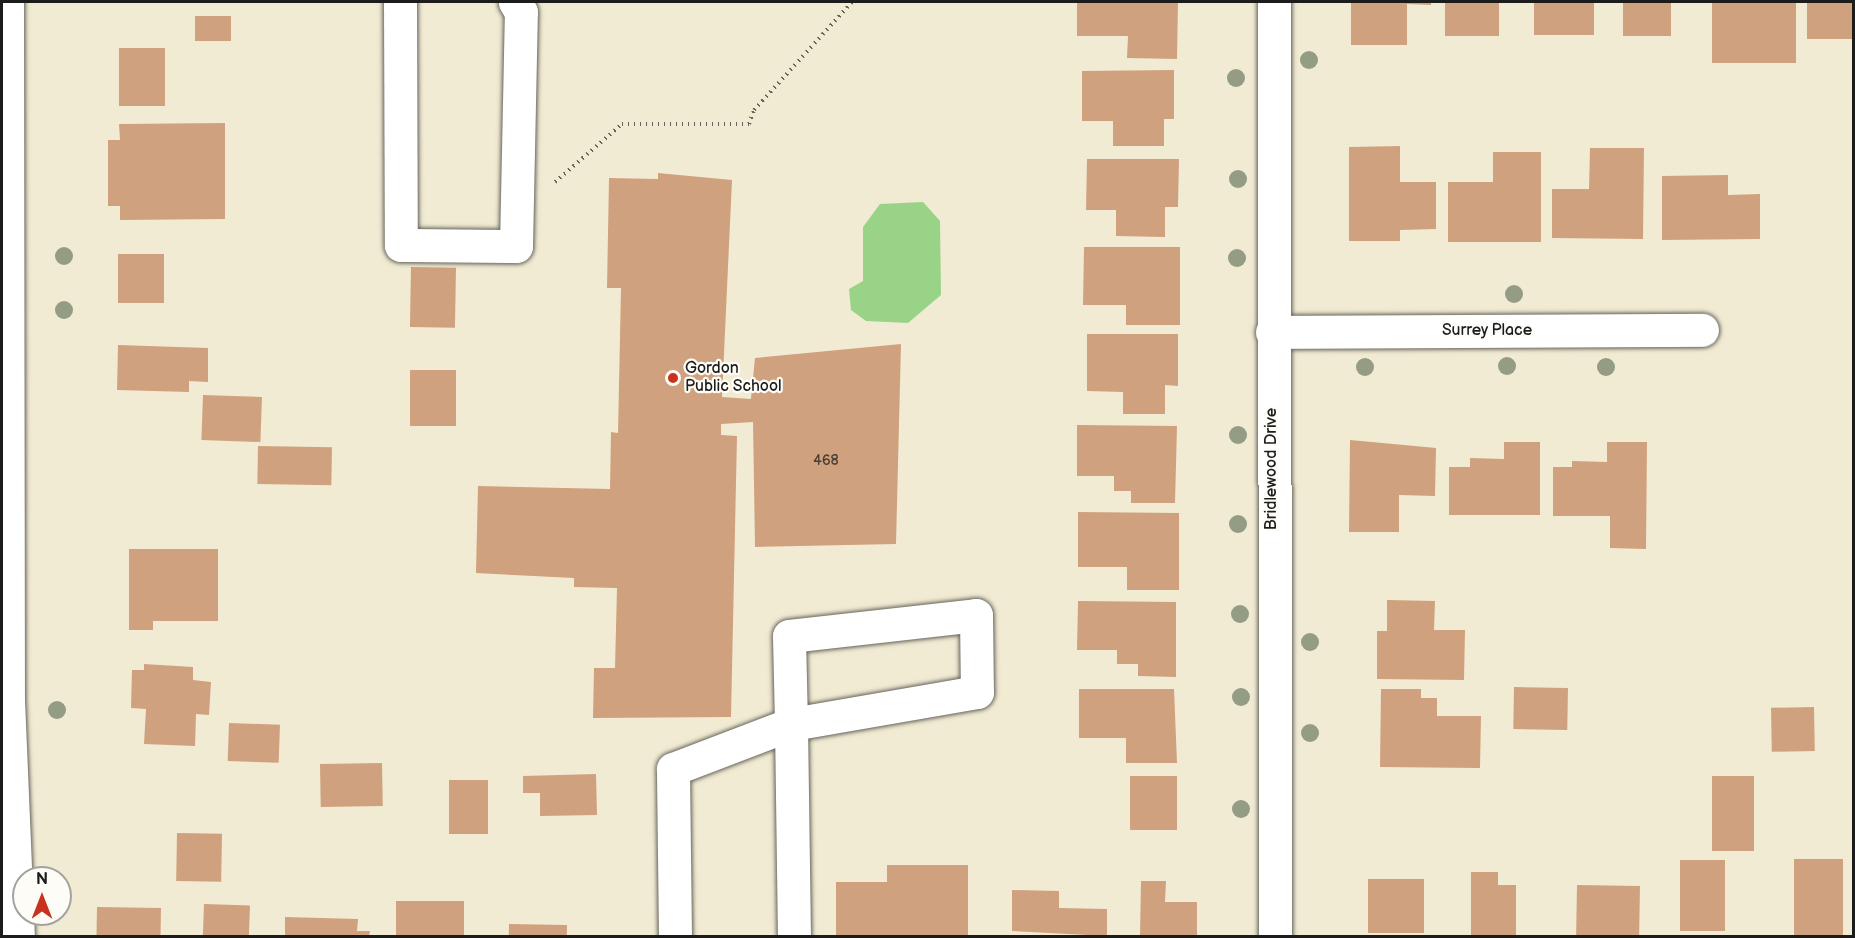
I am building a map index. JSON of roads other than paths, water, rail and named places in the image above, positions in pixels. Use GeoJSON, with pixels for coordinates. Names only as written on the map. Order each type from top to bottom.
{"type":"FeatureCollection","features":[{"type":"Feature","properties":{"kind":"street"},"geometry":{"type":"LineString","coordinates":[[8,2],[3,164],[8,700],[18,936]]}},
{"type":"Feature","properties":{"kind":"street"},"geometry":{"type":"LineString","coordinates":[[400,2],[401,245],[516,246],[521,12],[515,2]]}},
{"type":"Feature","properties":{"kind":"street","name":"Bridlewood Drive"},"geometry":{"type":"LineString","coordinates":[[1274,2],[1272,332],[1275,936]]}},
{"type":"Feature","properties":{"kind":"street","name":"Surrey Place"},"geometry":{"type":"LineString","coordinates":[[1272,332],[1702,330]]}},
{"type":"Feature","properties":{"kind":"street"},"geometry":{"type":"LineString","coordinates":[[675,936],[673,769],[791,724],[977,692],[976,615],[789,636],[791,724],[794,936]]}},
{"type":"Feature","properties":{"kind":"place","name":"Gordon Public School"},"geometry":{"type":"Point","coordinates":[673,378]}}]}
